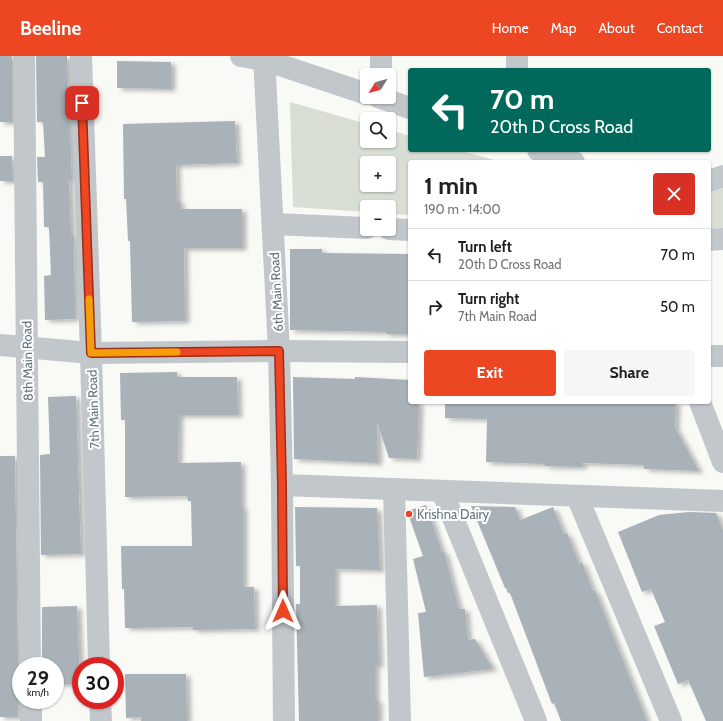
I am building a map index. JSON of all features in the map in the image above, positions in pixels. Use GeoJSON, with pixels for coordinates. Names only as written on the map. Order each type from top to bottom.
{"type":"FeatureCollection","features":[{"type":"Feature","properties":{"kind":"street","name":"8th Main Road"},"geometry":{"type":"LineString","coordinates":[[24,56],[30,657]]}},
{"type":"Feature","properties":{"kind":"street","name":"7th Main Road"},"geometry":{"type":"LineString","coordinates":[[81,56],[91,353],[99,657]]}},
{"type":"Feature","properties":{"kind":"street"},"geometry":{"type":"LineString","coordinates":[[241,56],[264,58],[360,90]]}},
{"type":"Feature","properties":{"kind":"street"},"geometry":{"type":"LineString","coordinates":[[381,56],[381,68]]}},
{"type":"Feature","properties":{"kind":"street"},"geometry":{"type":"LineString","coordinates":[[517,56],[517,68]]}},
{"type":"Feature","properties":{"kind":"street","name":"6th Main Road"},"geometry":{"type":"LineString","coordinates":[[264,58],[279,351],[284,721]]}},
{"type":"Feature","properties":{"kind":"street"},"geometry":{"type":"LineString","coordinates":[[396,103],[408,107]]}},
{"type":"Feature","properties":{"kind":"street"},"geometry":{"type":"LineString","coordinates":[[544,152],[568,160]]}},
{"type":"Feature","properties":{"kind":"street"},"geometry":{"type":"LineString","coordinates":[[711,179],[723,176]]}},
{"type":"Feature","properties":{"kind":"street"},"geometry":{"type":"LineString","coordinates":[[273,224],[360,228]]}},
{"type":"Feature","properties":{"kind":"street"},"geometry":{"type":"LineString","coordinates":[[396,229],[408,230]]}},
{"type":"Feature","properties":{"kind":"street"},"geometry":{"type":"LineString","coordinates":[[711,240],[723,239]]}},
{"type":"Feature","properties":{"kind":"street"},"geometry":{"type":"LineString","coordinates":[[0,345],[26,346],[91,353],[279,351],[408,352]]}},
{"type":"Feature","properties":{"kind":"street"},"geometry":{"type":"LineString","coordinates":[[711,356],[723,356]]}},
{"type":"Feature","properties":{"kind":"street"},"geometry":{"type":"LineString","coordinates":[[701,404],[723,462]]}},
{"type":"Feature","properties":{"kind":"street"},"geometry":{"type":"LineString","coordinates":[[282,485],[723,501]]}},
{"type":"Feature","properties":{"kind":"street"},"geometry":{"type":"LineString","coordinates":[[394,489],[400,721]]}},
{"type":"Feature","properties":{"kind":"street"},"geometry":{"type":"LineString","coordinates":[[442,491],[536,721]]}},
{"type":"Feature","properties":{"kind":"street"},"geometry":{"type":"LineString","coordinates":[[576,496],[671,721]]}},
{"type":"Feature","properties":{"kind":"street"},"geometry":{"type":"LineString","coordinates":[[31,709],[31,721]]}},
{"type":"Feature","properties":{"kind":"street"},"geometry":{"type":"LineString","coordinates":[[100,709],[101,721]]}},
{"type":"Feature","properties":{"kind":"shaded area"},"geometry":{"type":"Polygon","coordinates":[[[290,102],[360,122],[360,148],[396,148],[396,132],[408,135],[408,152],[466,152],[494,160],[408,160],[408,215],[396,214],[396,200],[360,200],[360,212],[293,207],[290,102]]]}},
{"type":"Feature","properties":{"kind":"shaded area"},"geometry":{"type":"Polygon","coordinates":[[[723,186],[723,228],[711,229],[711,189],[723,186]]]}},
{"type":"Feature","properties":{"kind":"building"},"geometry":{"type":"Polygon","coordinates":[[[0,56],[12,56],[12,122],[0,122],[0,56]]]}},
{"type":"Feature","properties":{"kind":"building"},"geometry":{"type":"Polygon","coordinates":[[[36,56],[67,56],[72,180],[69,180],[71,236],[74,236],[75,319],[45,320],[44,276],[51,275],[49,227],[44,227],[43,182],[38,182],[37,157],[45,157],[43,122],[37,122],[36,56]]]}},
{"type":"Feature","properties":{"kind":"building"},"geometry":{"type":"Polygon","coordinates":[[[117,61],[171,62],[171,89],[117,88],[117,61]]]}},
{"type":"Feature","properties":{"kind":"building"},"geometry":{"type":"Polygon","coordinates":[[[235,121],[237,163],[176,165],[177,201],[180,201],[180,209],[242,209],[242,248],[184,248],[185,321],[132,322],[130,241],[128,241],[126,199],[124,199],[123,124],[235,121]]]}},
{"type":"Feature","properties":{"kind":"building"},"geometry":{"type":"Polygon","coordinates":[[[0,156],[12,156],[13,181],[0,181],[0,156]]]}},
{"type":"Feature","properties":{"kind":"building"},"geometry":{"type":"Polygon","coordinates":[[[290,249],[322,249],[322,253],[408,254],[408,334],[386,334],[386,332],[290,330],[290,249]]]}},
{"type":"Feature","properties":{"kind":"building"},"geometry":{"type":"Polygon","coordinates":[[[177,372],[177,377],[237,377],[238,415],[179,415],[178,463],[241,462],[241,507],[243,507],[243,587],[254,587],[255,629],[193,630],[193,627],[125,628],[121,546],[192,546],[191,501],[188,501],[187,496],[125,497],[125,420],[121,420],[120,373],[177,372]]]}},
{"type":"Feature","properties":{"kind":"building"},"geometry":{"type":"Polygon","coordinates":[[[293,377],[355,379],[355,377],[408,380],[408,404],[419,404],[417,459],[389,458],[377,422],[378,463],[294,459],[293,377]]]}},
{"type":"Feature","properties":{"kind":"building"},"geometry":{"type":"Polygon","coordinates":[[[76,396],[81,554],[41,555],[40,455],[50,454],[48,397],[76,396]]]}},
{"type":"Feature","properties":{"kind":"building"},"geometry":{"type":"Polygon","coordinates":[[[445,404],[676,404],[675,427],[699,471],[644,469],[644,465],[582,463],[582,467],[486,462],[487,419],[445,418],[445,404]]]}},
{"type":"Feature","properties":{"kind":"building"},"geometry":{"type":"Polygon","coordinates":[[[0,456],[15,456],[18,657],[12,657],[12,709],[18,709],[18,717],[0,717],[0,456]]]}},
{"type":"Feature","properties":{"kind":"building"},"geometry":{"type":"Polygon","coordinates":[[[426,505],[442,552],[444,551],[459,609],[465,609],[468,640],[475,639],[493,669],[424,677],[418,613],[426,612],[413,559],[423,556],[407,511],[426,505]]]}},
{"type":"Feature","properties":{"kind":"building"},"geometry":{"type":"Polygon","coordinates":[[[471,506],[515,507],[520,520],[553,507],[564,534],[567,533],[579,563],[582,562],[593,591],[595,590],[647,721],[561,721],[554,703],[552,704],[510,593],[508,593],[505,588],[471,506]]]}},
{"type":"Feature","properties":{"kind":"building"},"geometry":{"type":"Polygon","coordinates":[[[295,507],[377,508],[380,570],[335,569],[335,606],[377,605],[379,665],[375,665],[375,700],[378,700],[378,721],[299,721],[296,604],[300,604],[300,566],[296,566],[295,507]]]}},
{"type":"Feature","properties":{"kind":"building"},"geometry":{"type":"Polygon","coordinates":[[[689,512],[716,513],[723,530],[723,721],[706,721],[688,680],[678,684],[654,626],[665,622],[651,589],[642,592],[618,532],[659,515],[689,512]]]}},
{"type":"Feature","properties":{"kind":"building"},"geometry":{"type":"Polygon","coordinates":[[[77,606],[79,657],[72,657],[72,684],[64,684],[64,657],[42,657],[42,607],[77,606]]]}},
{"type":"Feature","properties":{"kind":"building"},"geometry":{"type":"Polygon","coordinates":[[[125,674],[186,674],[187,721],[141,721],[141,717],[126,718],[125,674]]]}},
{"type":"Feature","properties":{"kind":"slow traffic"},"geometry":{"type":"LineString","coordinates":[[89,299],[91,353],[177,352]]}},
{"type":"Feature","properties":{"kind":"place","name":"Krishna Dairy"},"geometry":{"type":"Point","coordinates":[409,514]}},
{"type":"Feature","properties":{"kind":"route"},"geometry":{"type":"LineString","coordinates":[[82,103],[91,353],[279,351],[283,611]]}}]}
